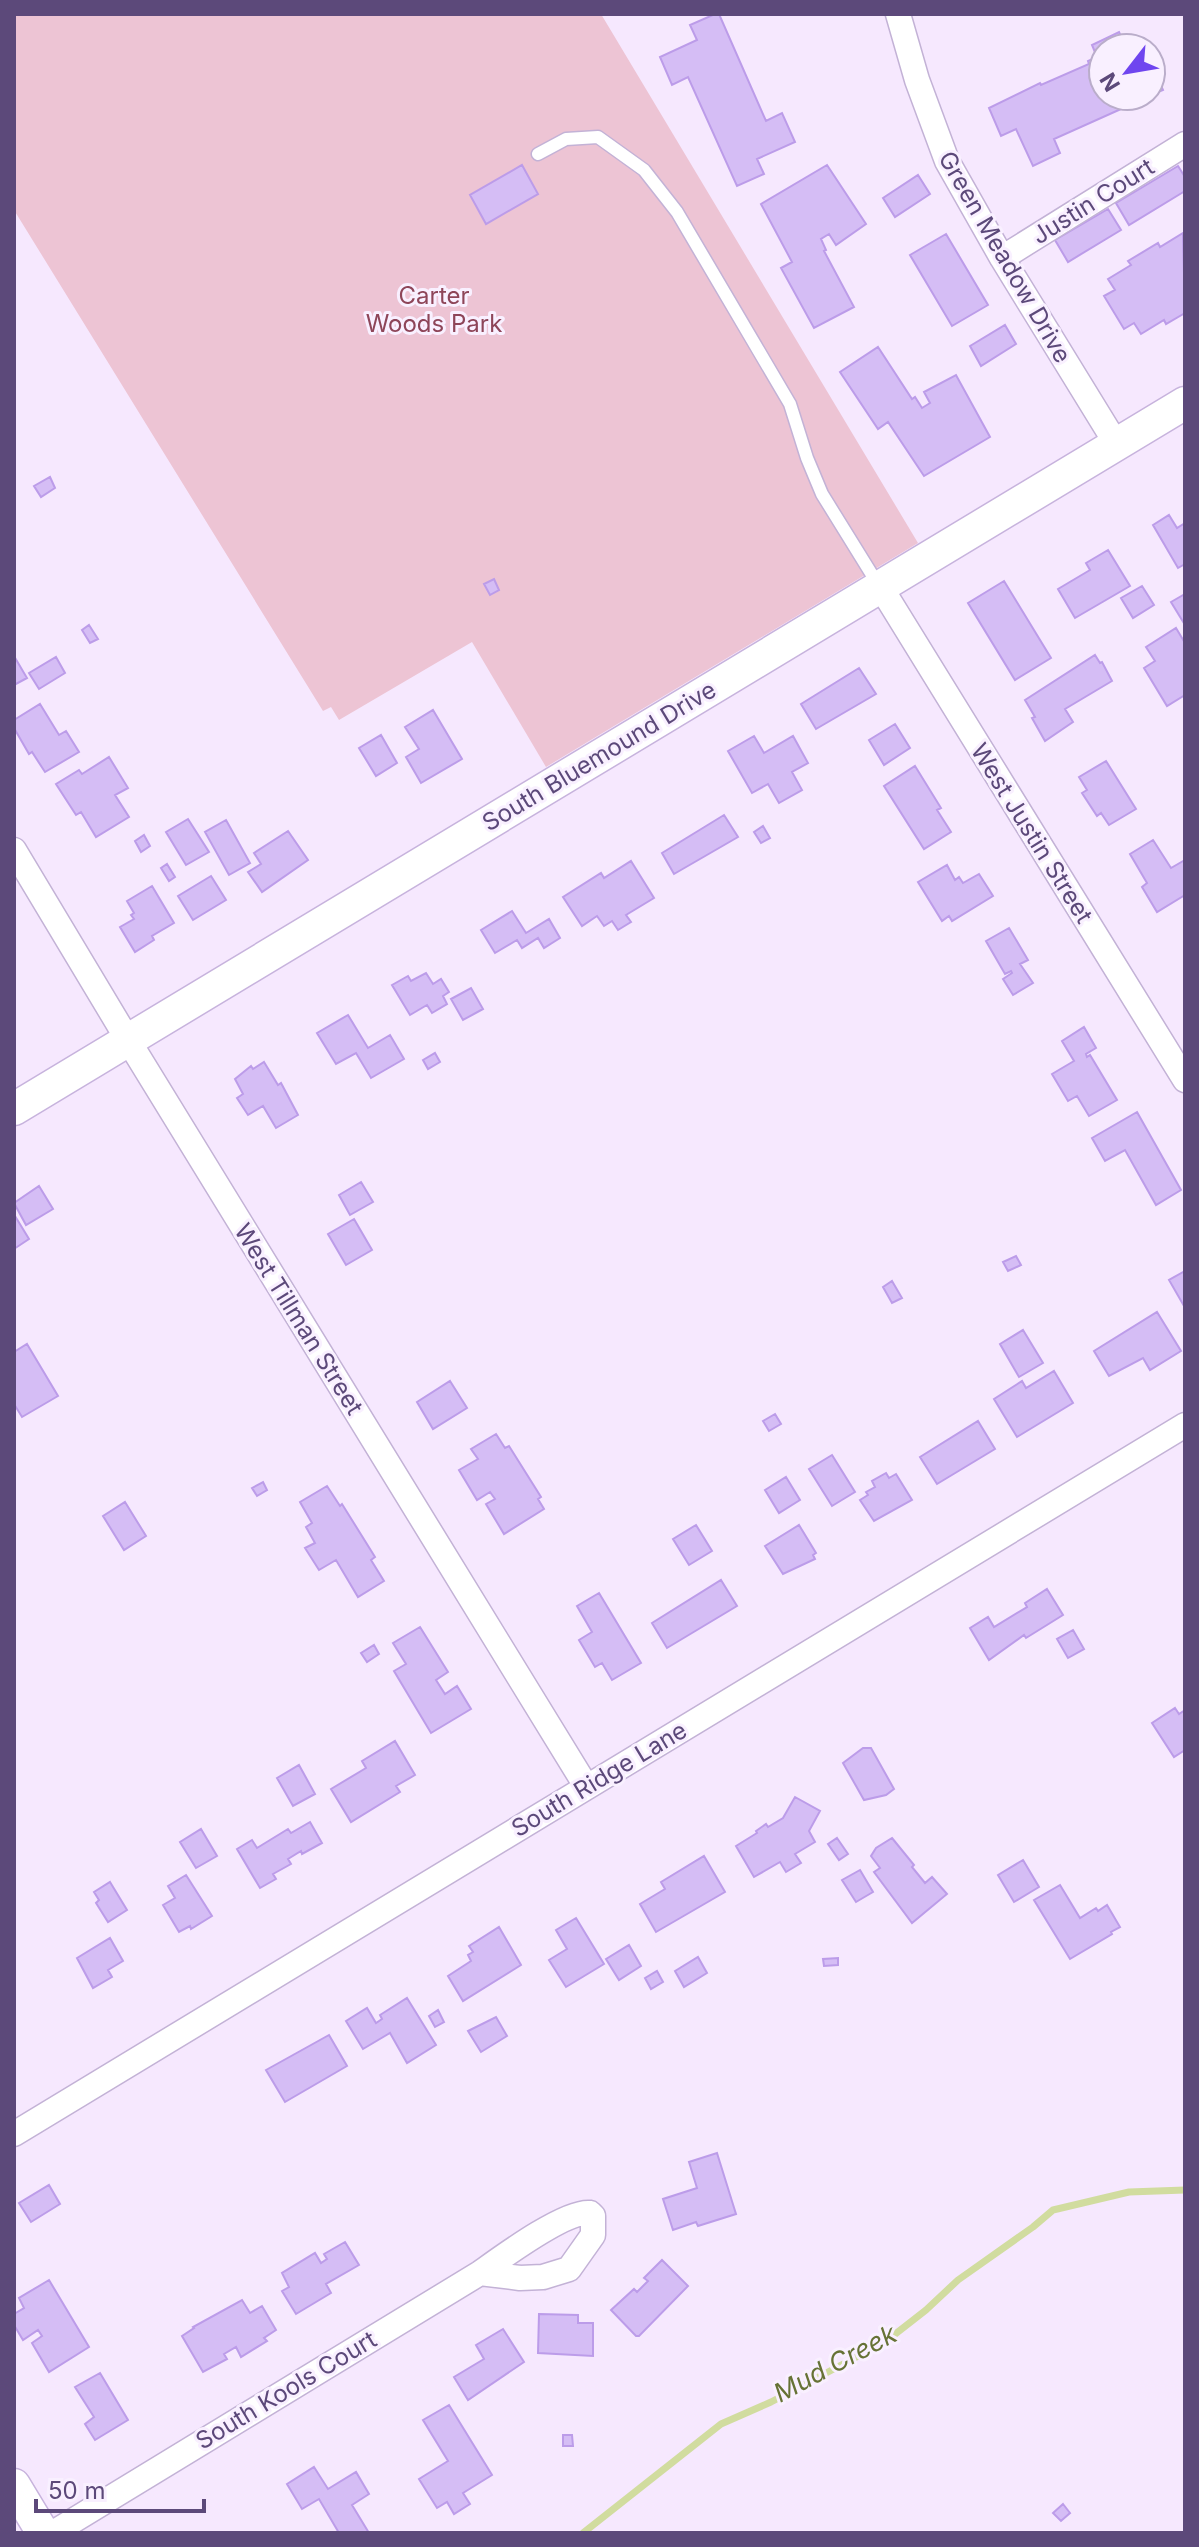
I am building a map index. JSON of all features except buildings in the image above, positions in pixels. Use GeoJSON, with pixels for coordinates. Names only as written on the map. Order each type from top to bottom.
{"type":"FeatureCollection","features":[{"type":"Feature","properties":{"kind":"main road","name":"South Bluemound Drive"},"geometry":{"type":"LineString","coordinates":[[14,1109],[1185,403]]}},
{"type":"Feature","properties":{"kind":"main road"},"geometry":{"type":"LineString","coordinates":[[14,2485],[43,2533]]}},
{"type":"Feature","properties":{"kind":"street","name":"Green Meadow Drive"},"geometry":{"type":"LineString","coordinates":[[898,14],[917,80],[947,161],[1002,258],[1117,445]]}},
{"type":"Feature","properties":{"kind":"street","name":"Justin Court"},"geometry":{"type":"LineString","coordinates":[[1002,258],[1185,144]]}},
{"type":"Feature","properties":{"kind":"street","name":"West Justin Street"},"geometry":{"type":"LineString","coordinates":[[880,586],[1185,1080]]}},
{"type":"Feature","properties":{"kind":"street","name":"West Tillman Street"},"geometry":{"type":"LineString","coordinates":[[14,850],[586,1786]]}},
{"type":"Feature","properties":{"kind":"street","name":"South Ridge Lane"},"geometry":{"type":"LineString","coordinates":[[14,2134],[1185,1425]]}},
{"type":"Feature","properties":{"kind":"street","name":"South Kools Court"},"geometry":{"type":"LineString","coordinates":[[53,2533],[480,2273]]}},
{"type":"Feature","properties":{"kind":"lane"},"geometry":{"type":"LineString","coordinates":[[538,154],[566,139],[598,137],[644,170],[677,212],[790,404],[822,494],[880,586]]}},
{"type":"Feature","properties":{"kind":"green space","name":"Carter Woods Park"},"geometry":{"type":"Polygon","coordinates":[[[14,14],[601,14],[918,543],[546,767],[472,642],[339,720],[331,707],[323,711],[14,210],[14,14]]]}},
{"type":"Feature","properties":{"kind":"waterway","name":"Mud Creek"},"geometry":{"type":"LineString","coordinates":[[583,2533],[721,2424],[771,2402],[885,2342],[958,2280],[1053,2210],[1129,2192],[1185,2190]]}}]}
